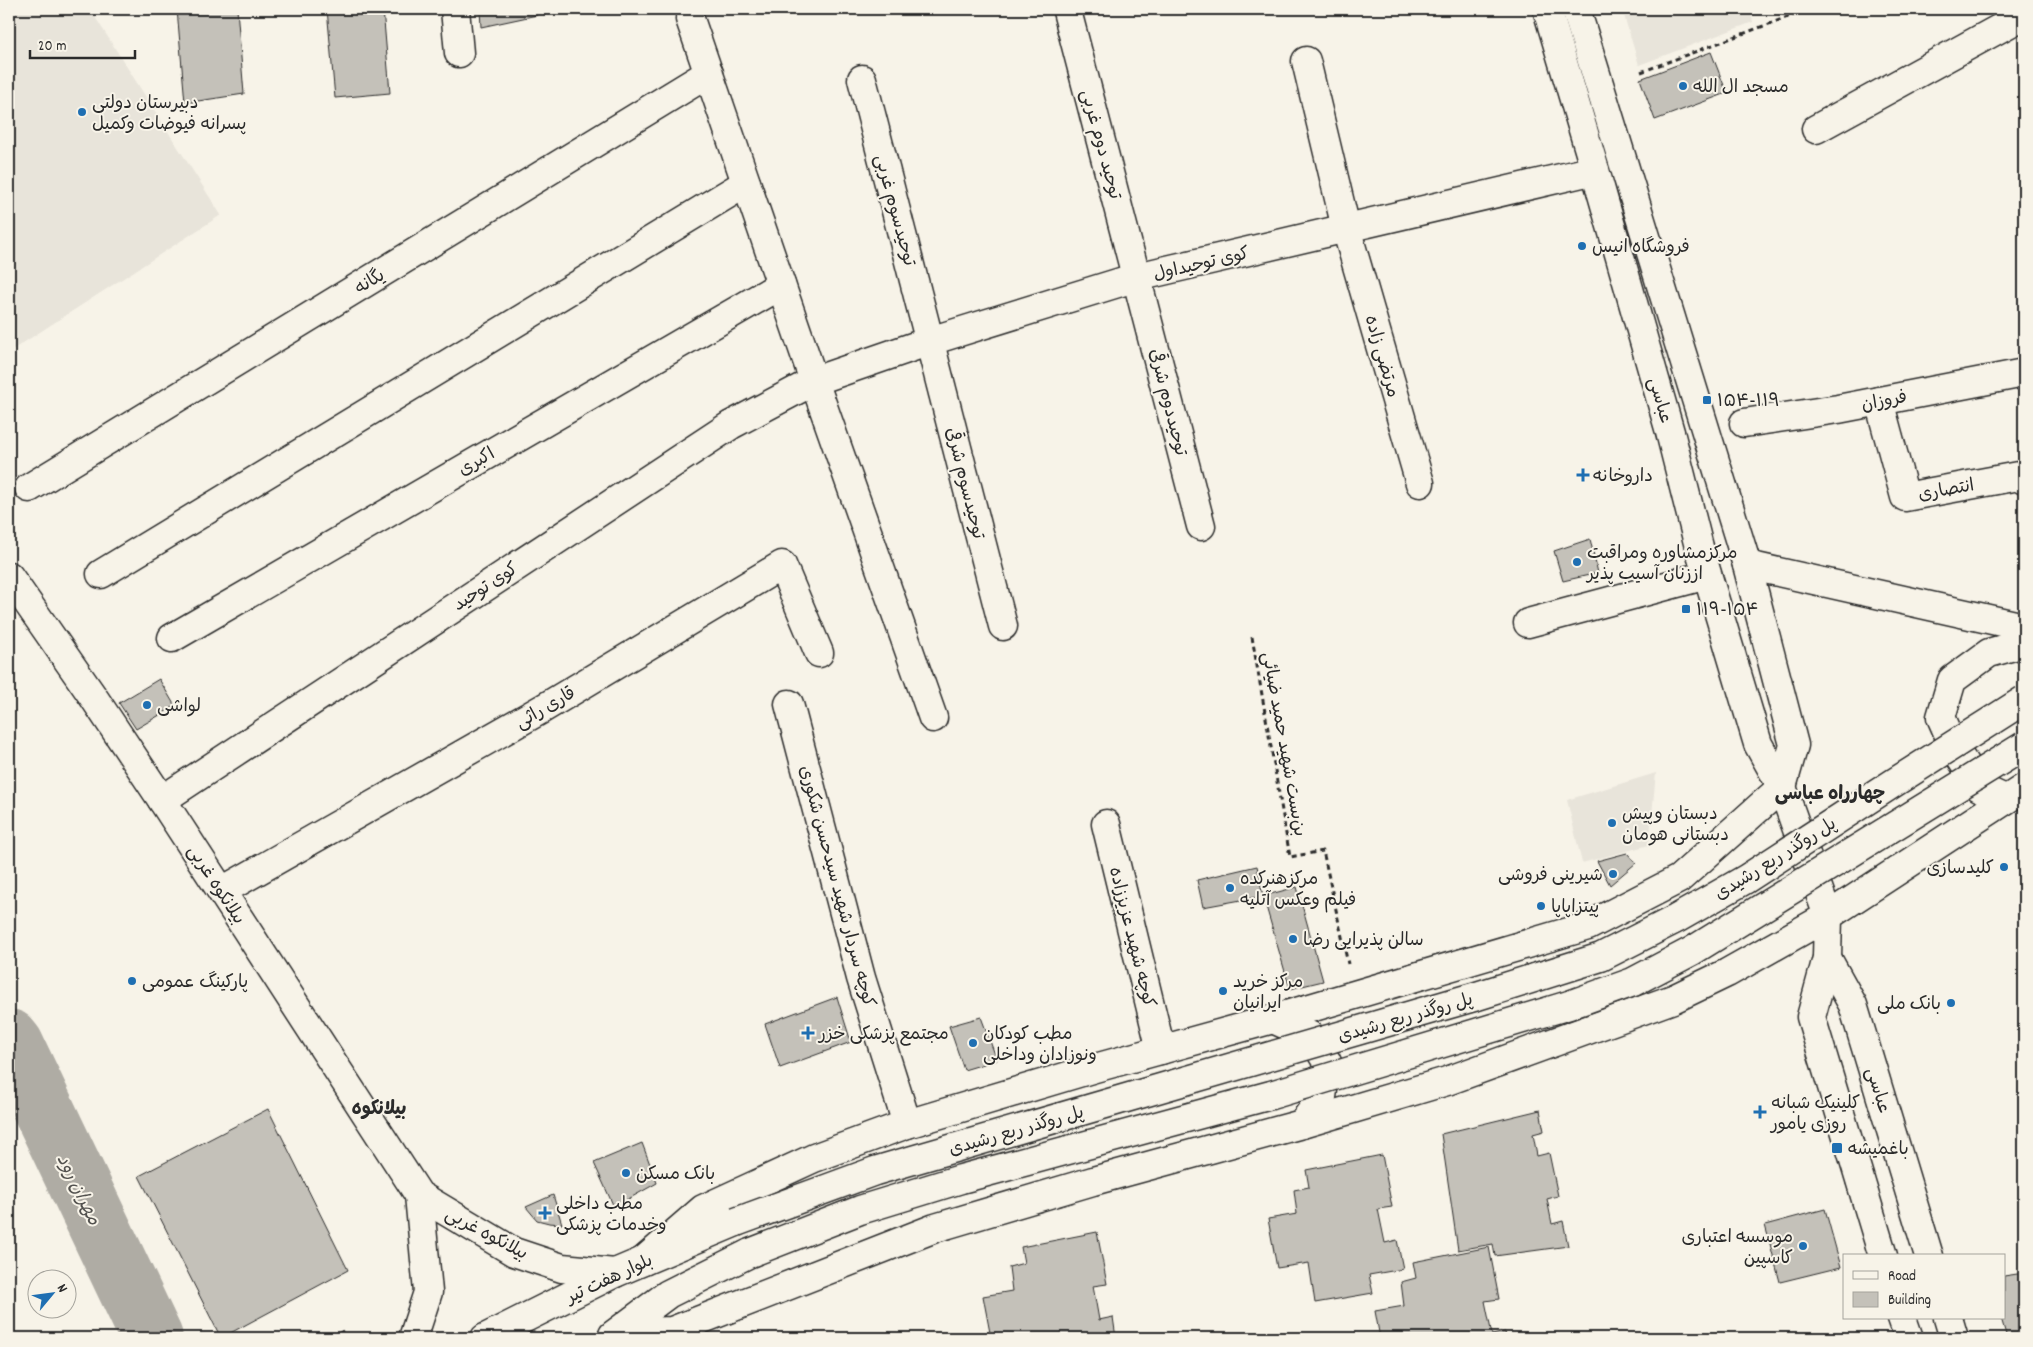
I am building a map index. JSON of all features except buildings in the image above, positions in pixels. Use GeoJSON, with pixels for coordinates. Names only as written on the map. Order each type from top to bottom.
{"type":"FeatureCollection","features":[{"type":"Feature","properties":{"kind":"main road"},"geometry":{"type":"LineString","coordinates":[[456,9],[459,52]]}},
{"type":"Feature","properties":{"kind":"main road","name":"عباسى"},"geometry":{"type":"LineString","coordinates":[[1547,9],[1670,432],[1707,575],[1758,744],[1782,787],[1828,916],[1827,958],[1811,1017],[1883,1254]]}},
{"type":"Feature","properties":{"kind":"main road","name":"عباسى"},"geometry":{"type":"LineString","coordinates":[[1576,9],[1746,565],[1794,745],[1782,787]]}},
{"type":"Feature","properties":{"kind":"main road","name":"توحید دوم غربی"},"geometry":{"type":"LineString","coordinates":[[1068,11],[1137,277]]}},
{"type":"Feature","properties":{"kind":"main road"},"geometry":{"type":"LineString","coordinates":[[1816,129],[2024,15]]}},
{"type":"Feature","properties":{"kind":"main road"},"geometry":{"type":"LineString","coordinates":[[690,19],[780,285],[934,718]]}},
{"type":"Feature","properties":{"kind":"main road","name":"مرتضی زاده"},"geometry":{"type":"LineString","coordinates":[[1306,61],[1346,228],[1420,483]]}},
{"type":"Feature","properties":{"kind":"main road","name":"یگانه"},"geometry":{"type":"LineString","coordinates":[[29,488],[709,73]]}},
{"type":"Feature","properties":{"kind":"main road","name":"توحیدسوم غربی"},"geometry":{"type":"LineString","coordinates":[[862,79],[930,341]]}},
{"type":"Feature","properties":{"kind":"main road","name":"کوی توحیداول"},"geometry":{"type":"LineString","coordinates":[[814,380],[930,341],[1137,277],[1595,170]]}},
{"type":"Feature","properties":{"kind":"main road"},"geometry":{"type":"LineString","coordinates":[[101,574],[746,183]]}},
{"type":"Feature","properties":{"kind":"main road","name":"توحیددوم شرقی"},"geometry":{"type":"LineString","coordinates":[[1137,277],[1201,526]]}},
{"type":"Feature","properties":{"kind":"main road","name":"اکبری"},"geometry":{"type":"LineString","coordinates":[[172,638],[780,285]]}},
{"type":"Feature","properties":{"kind":"main road","name":"توحیدسوم شرقی"},"geometry":{"type":"LineString","coordinates":[[930,341],[1003,626]]}},
{"type":"Feature","properties":{"kind":"main road","name":"فروزان"},"geometry":{"type":"LineString","coordinates":[[1744,423],[1879,401],[2024,372]]}},
{"type":"Feature","properties":{"kind":"main road","name":"کوی توحید"},"geometry":{"type":"LineString","coordinates":[[162,800],[723,430],[814,380]]}},
{"type":"Feature","properties":{"kind":"main road","name":"انتصاری"},"geometry":{"type":"LineString","coordinates":[[1879,401],[1905,497],[2018,476],[2024,480]]}},
{"type":"Feature","properties":{"kind":"main road"},"geometry":{"type":"LineString","coordinates":[[1746,565],[2024,627]]}},
{"type":"Feature","properties":{"kind":"main road","name":"قاری راثی"},"geometry":{"type":"LineString","coordinates":[[222,891],[542,709],[782,566],[819,653]]}},
{"type":"Feature","properties":{"kind":"main road"},"geometry":{"type":"LineString","coordinates":[[1528,624],[1707,575]]}},
{"type":"Feature","properties":{"kind":"main road","name":"بیلانکوه غربی"},"geometry":{"type":"LineString","coordinates":[[9,576],[162,800],[419,1195],[514,1252],[562,1268],[616,1273]]}},
{"type":"Feature","properties":{"kind":"main road"},"geometry":{"type":"LineString","coordinates":[[2014,793],[1979,787],[1955,749],[1941,717],[1952,680],[1989,653],[2024,643]]}},
{"type":"Feature","properties":{"kind":"main road","name":"پل روگذر ربع رشیدی"},"geometry":{"type":"LineString","coordinates":[[736,1222],[875,1171],[1477,996],[1600,957],[1676,919],[1746,879],[2024,700]]}},
{"type":"Feature","properties":{"kind":"main road","name":"کوچه سردار شهید سیدحسن شکوری"},"geometry":{"type":"LineString","coordinates":[[789,704],[861,978],[907,1124]]}},
{"type":"Feature","properties":{"kind":"main road","name":"پل روگذر ربع رشیدی"},"geometry":{"type":"LineString","coordinates":[[613,1337],[668,1294],[750,1253],[870,1207],[961,1179],[1271,1095],[1569,1005],[1632,982],[1692,951],[2024,746]]}},
{"type":"Feature","properties":{"kind":"main road"},"geometry":{"type":"LineString","coordinates":[[644,1261],[703,1208],[814,1158],[907,1124],[1588,926],[1679,879],[1782,787]]}},
{"type":"Feature","properties":{"kind":"main road"},"geometry":{"type":"LineString","coordinates":[[613,1337],[672,1331],[935,1228],[1447,1081],[1673,999],[1727,973],[1828,916],[2014,793]]}},
{"type":"Feature","properties":{"kind":"main road","name":"کوچه شهید عزیززاده"},"geometry":{"type":"LineString","coordinates":[[1106,824],[1161,1050]]}},
{"type":"Feature","properties":{"kind":"main road","name":"عباسى"},"geometry":{"type":"LineString","coordinates":[[1827,958],[1853,1005],[1928,1254]]}},
{"type":"Feature","properties":{"kind":"main road"},"geometry":{"type":"LineString","coordinates":[[1273,1019],[1311,1036],[1327,1062],[1322,1097],[1302,1124]]}},
{"type":"Feature","properties":{"kind":"main road","name":"بیلانکوه غربی"},"geometry":{"type":"LineString","coordinates":[[413,1338],[428,1292],[419,1195]]}},
{"type":"Feature","properties":{"kind":"main road","name":"بلوار هفت تیر"},"geometry":{"type":"LineString","coordinates":[[485,1338],[616,1273],[736,1222]]}},
{"type":"Feature","properties":{"kind":"main road"},"geometry":{"type":"LineString","coordinates":[[1903,1320],[1909,1338]]}},
{"type":"Feature","properties":{"kind":"main road"},"geometry":{"type":"LineString","coordinates":[[1949,1320],[1954,1338]]}},
{"type":"Feature","properties":{"kind":"path"},"geometry":{"type":"LineString","coordinates":[[1642,72],[1809,9]]}},
{"type":"Feature","properties":{"kind":"path","name":"بن‌بست شهید حمید ضیائی"},"geometry":{"type":"LineString","coordinates":[[1252,637],[1290,857],[1322,851],[1355,994]]}},
{"type":"Feature","properties":{"kind":"path"},"geometry":{"type":"LineString","coordinates":[[331,1338],[345,1330]]}},
{"type":"Feature","properties":{"kind":"shaded area","name":"دبیرستان دولتی پسرانه فیوضات وکمیل"},"geometry":{"type":"Polygon","coordinates":[[[9,9],[90,9],[221,215],[9,352],[9,9]]]}},
{"type":"Feature","properties":{"kind":"shaded area"},"geometry":{"type":"Polygon","coordinates":[[[1622,9],[1750,9],[1753,22],[1639,65],[1622,9]]]}},
{"type":"Feature","properties":{"kind":"shaded area","name":"دبستان وپیش دبستانی هومان"},"geometry":{"type":"Polygon","coordinates":[[[1656,773],[1649,845],[1582,863],[1567,800],[1656,773]]]}},
{"type":"Feature","properties":{"kind":"waterway","name":"مهران رود"},"geometry":{"type":"LineString","coordinates":[[9,1040],[152,1338]]}},
{"type":"Feature","properties":{"kind":"place","name":"مسجد ال الله"},"geometry":{"type":"Point","coordinates":[1683,86]}},
{"type":"Feature","properties":{"kind":"place","name":"دبیرستان دولتی پسرانه فیوضات وکمیل"},"geometry":{"type":"Point","coordinates":[82,112]}},
{"type":"Feature","properties":{"kind":"place","name":"فروشگاه انیس"},"geometry":{"type":"Point","coordinates":[1582,246]}},
{"type":"Feature","properties":{"kind":"place","name":"۱۵۴-۱۱۹"},"geometry":{"type":"Point","coordinates":[1707,400]}},
{"type":"Feature","properties":{"kind":"place","name":"داروخانه"},"geometry":{"type":"Point","coordinates":[1583,475]}},
{"type":"Feature","properties":{"kind":"place","name":"مرکزمشاوره ومراقبت اززنان آسیب پذیر"},"geometry":{"type":"Point","coordinates":[1577,562]}},
{"type":"Feature","properties":{"kind":"place","name":"۱۱۹-۱۵۴"},"geometry":{"type":"Point","coordinates":[1686,609]}},
{"type":"Feature","properties":{"kind":"place","name":"لواشی"},"geometry":{"type":"Point","coordinates":[147,705]}},
{"type":"Feature","properties":{"kind":"place","name":"دبستان وپیش دبستانی هومان"},"geometry":{"type":"Point","coordinates":[1612,823]}},
{"type":"Feature","properties":{"kind":"place","name":"کلیدسازی"},"geometry":{"type":"Point","coordinates":[2004,867]}},
{"type":"Feature","properties":{"kind":"place","name":"شیرینی فروشی"},"geometry":{"type":"Point","coordinates":[1613,874]}},
{"type":"Feature","properties":{"kind":"place","name":"مرکزهنرکده فیلم وعکس آتلیه"},"geometry":{"type":"Point","coordinates":[1230,888]}},
{"type":"Feature","properties":{"kind":"place","name":"پیتزاپاپا"},"geometry":{"type":"Point","coordinates":[1541,906]}},
{"type":"Feature","properties":{"kind":"place","name":"سالن پذیرایی رضا"},"geometry":{"type":"Point","coordinates":[1293,939]}},
{"type":"Feature","properties":{"kind":"place","name":"پارکینگ عمومی"},"geometry":{"type":"Point","coordinates":[132,981]}},
{"type":"Feature","properties":{"kind":"place","name":"مرکز خرید ایرانیان"},"geometry":{"type":"Point","coordinates":[1223,991]}},
{"type":"Feature","properties":{"kind":"place","name":"بانک ملی"},"geometry":{"type":"Point","coordinates":[1951,1003]}},
{"type":"Feature","properties":{"kind":"place","name":"مجتمع پزشکی خزر"},"geometry":{"type":"Point","coordinates":[808,1033]}},
{"type":"Feature","properties":{"kind":"place","name":"مطب کودکان ونوزادان وداخلی"},"geometry":{"type":"Point","coordinates":[973,1043]}},
{"type":"Feature","properties":{"kind":"place","name":"کلینیک شبانه روزی یامور"},"geometry":{"type":"Point","coordinates":[1760,1112]}},
{"type":"Feature","properties":{"kind":"place","name":"باغمیشه"},"geometry":{"type":"Point","coordinates":[1837,1148]}},
{"type":"Feature","properties":{"kind":"place","name":"بانک مسکن"},"geometry":{"type":"Point","coordinates":[626,1173]}},
{"type":"Feature","properties":{"kind":"place","name":"مطب داخلی وخدمات پزشکی"},"geometry":{"type":"Point","coordinates":[545,1213]}},
{"type":"Feature","properties":{"kind":"place","name":"موسسه اعتباری کاسپین"},"geometry":{"type":"Point","coordinates":[1803,1246]}},
{"type":"Feature","properties":{"kind":"district","name":"چهارراه عباسی"},"geometry":{"type":"Point","coordinates":[1830,792]}},
{"type":"Feature","properties":{"kind":"district","name":"بیلانکوه"},"geometry":{"type":"Point","coordinates":[379,1107]}}]}
